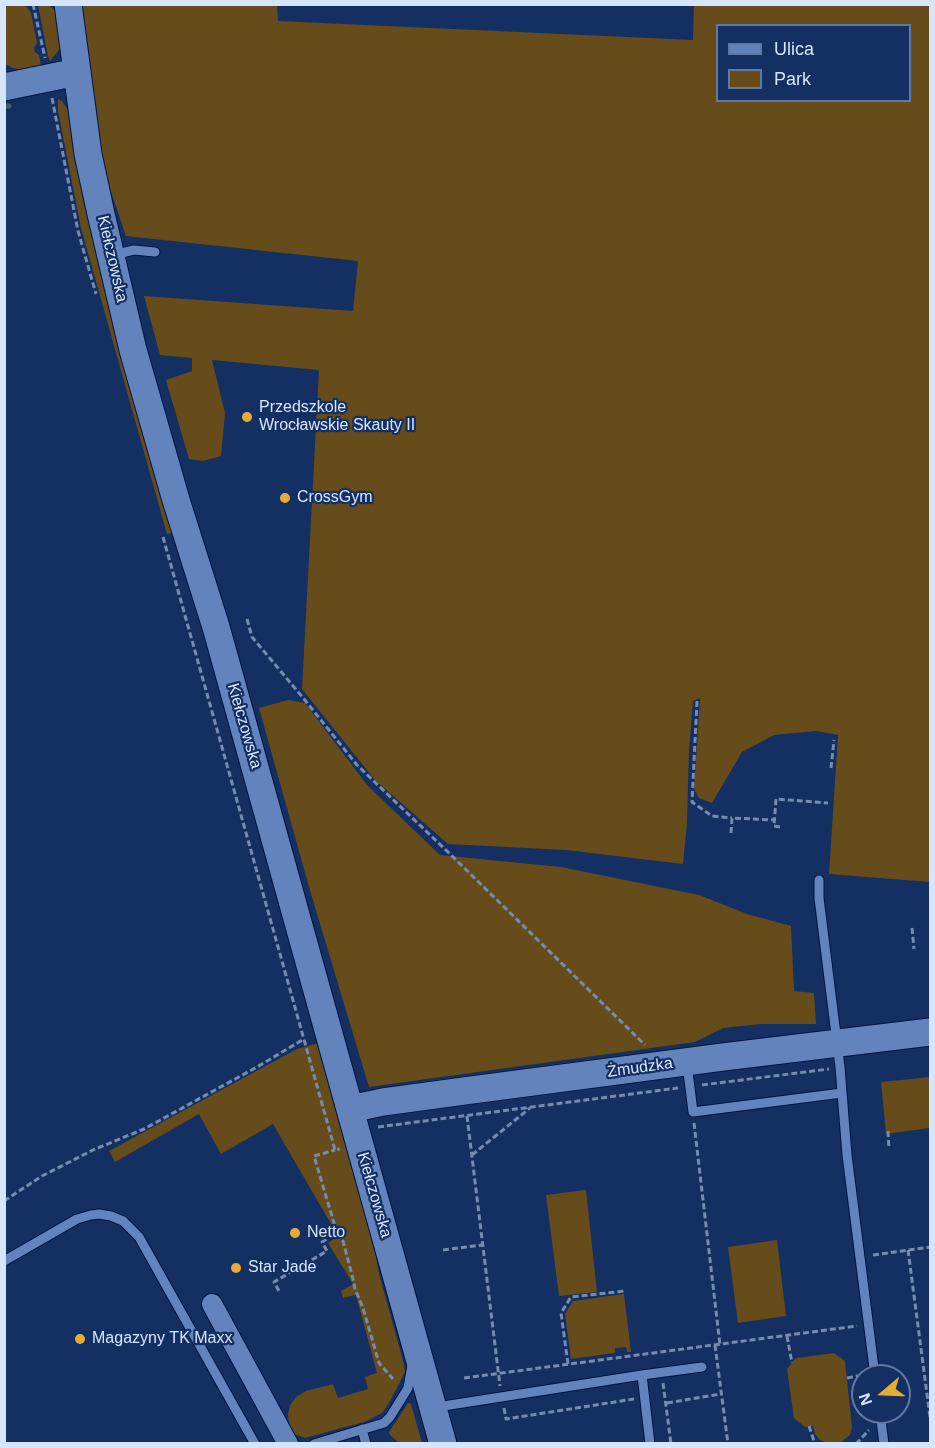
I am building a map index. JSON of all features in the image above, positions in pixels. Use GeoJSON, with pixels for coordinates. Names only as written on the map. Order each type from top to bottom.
{"type":"FeatureCollection","features":[{"type":"Feature","properties":{"kind":"street","name":"Kiełczowska"},"geometry":{"type":"LineString","coordinates":[[68,4],[88,154],[136,361],[216,627],[316,1036],[350,1109],[443,1443]]}},
{"type":"Feature","properties":{"kind":"street"},"geometry":{"type":"LineString","coordinates":[[4,87],[77,72]]}},
{"type":"Feature","properties":{"kind":"street","name":"Żmudzka"},"geometry":{"type":"LineString","coordinates":[[350,1109],[395,1100],[654,1066],[688,1074],[838,1055],[930,1032]]}},
{"type":"Feature","properties":{"kind":"street"},"geometry":{"type":"LineString","coordinates":[[212,1304],[288,1443]]}},
{"type":"Feature","properties":{"kind":"lane"},"geometry":{"type":"LineString","coordinates":[[111,256],[134,250],[155,252]]}},
{"type":"Feature","properties":{"kind":"lane"},"geometry":{"type":"LineString","coordinates":[[819,880],[819,898],[838,1055],[847,1155],[873,1364]]}},
{"type":"Feature","properties":{"kind":"lane"},"geometry":{"type":"LineString","coordinates":[[688,1074],[693,1112],[842,1093]]}},
{"type":"Feature","properties":{"kind":"lane"},"geometry":{"type":"LineString","coordinates":[[4,1261],[77,1219],[99,1214],[123,1221],[139,1237],[255,1443]]}},
{"type":"Feature","properties":{"kind":"lane"},"geometry":{"type":"LineString","coordinates":[[314,1443],[384,1423],[408,1388],[416,1345]]}},
{"type":"Feature","properties":{"kind":"lane"},"geometry":{"type":"LineString","coordinates":[[433,1408],[702,1367]]}},
{"type":"Feature","properties":{"kind":"lane"},"geometry":{"type":"LineString","coordinates":[[642,1375],[650,1443]]}},
{"type":"Feature","properties":{"kind":"lane"},"geometry":{"type":"LineString","coordinates":[[881,1424],[884,1443]]}},
{"type":"Feature","properties":{"kind":"lane"},"geometry":{"type":"LineString","coordinates":[[362,1430],[366,1443]]}},
{"type":"Feature","properties":{"kind":"path"},"geometry":{"type":"LineString","coordinates":[[33,4],[46,64]]}},
{"type":"Feature","properties":{"kind":"path"},"geometry":{"type":"LineString","coordinates":[[51,94],[78,231],[98,300]]}},
{"type":"Feature","properties":{"kind":"path"},"geometry":{"type":"LineString","coordinates":[[161,530],[316,1036],[335,1150]]}},
{"type":"Feature","properties":{"kind":"path"},"geometry":{"type":"LineString","coordinates":[[247,619],[252,638],[357,765],[651,1051],[654,1066]]}},
{"type":"Feature","properties":{"kind":"path"},"geometry":{"type":"LineString","coordinates":[[697,701],[692,802],[712,816],[775,820]]}},
{"type":"Feature","properties":{"kind":"path"},"geometry":{"type":"LineString","coordinates":[[831,768],[834,740]]}},
{"type":"Feature","properties":{"kind":"path"},"geometry":{"type":"LineString","coordinates":[[780,826],[774,826],[776,799],[828,803]]}},
{"type":"Feature","properties":{"kind":"path"},"geometry":{"type":"LineString","coordinates":[[731,833],[732,818]]}},
{"type":"Feature","properties":{"kind":"path"},"geometry":{"type":"LineString","coordinates":[[912,928],[914,949]]}},
{"type":"Feature","properties":{"kind":"path"},"geometry":{"type":"LineString","coordinates":[[4,1201],[42,1176],[93,1150],[144,1129],[316,1036]]}},
{"type":"Feature","properties":{"kind":"path"},"geometry":{"type":"LineString","coordinates":[[375,1134],[378,1127],[531,1107],[688,1074],[838,1055]]}},
{"type":"Feature","properties":{"kind":"path"},"geometry":{"type":"LineString","coordinates":[[472,1156],[531,1107]]}},
{"type":"Feature","properties":{"kind":"path"},"geometry":{"type":"LineString","coordinates":[[693,1112],[720,1345]]}},
{"type":"Feature","properties":{"kind":"path"},"geometry":{"type":"LineString","coordinates":[[466,1116],[498,1374],[506,1419],[645,1398]]}},
{"type":"Feature","properties":{"kind":"path"},"geometry":{"type":"LineString","coordinates":[[888,1131],[889,1149]]}},
{"type":"Feature","properties":{"kind":"path"},"geometry":{"type":"LineString","coordinates":[[344,1148],[314,1156],[379,1363],[393,1379]]}},
{"type":"Feature","properties":{"kind":"path"},"geometry":{"type":"LineString","coordinates":[[279,1291],[274,1282],[327,1251],[322,1242],[337,1233]]}},
{"type":"Feature","properties":{"kind":"path"},"geometry":{"type":"LineString","coordinates":[[443,1250],[482,1245]]}},
{"type":"Feature","properties":{"kind":"path"},"geometry":{"type":"LineString","coordinates":[[859,1257],[930,1247]]}},
{"type":"Feature","properties":{"kind":"path"},"geometry":{"type":"LineString","coordinates":[[908,1250],[930,1417]]}},
{"type":"Feature","properties":{"kind":"path"},"geometry":{"type":"LineString","coordinates":[[568,1364],[561,1313],[571,1297],[625,1291]]}},
{"type":"Feature","properties":{"kind":"path"},"geometry":{"type":"LineString","coordinates":[[464,1378],[868,1325]]}},
{"type":"Feature","properties":{"kind":"path"},"geometry":{"type":"LineString","coordinates":[[787,1336],[792,1363]]}},
{"type":"Feature","properties":{"kind":"path"},"geometry":{"type":"LineString","coordinates":[[715,1345],[728,1443]]}},
{"type":"Feature","properties":{"kind":"path"},"geometry":{"type":"LineString","coordinates":[[662,1372],[671,1443]]}},
{"type":"Feature","properties":{"kind":"path"},"geometry":{"type":"LineString","coordinates":[[666,1403],[721,1394]]}},
{"type":"Feature","properties":{"kind":"path"},"geometry":{"type":"LineString","coordinates":[[856,1443],[866,1432],[881,1424]]}},
{"type":"Feature","properties":{"kind":"path"},"geometry":{"type":"LineString","coordinates":[[809,1426],[815,1443]]}},
{"type":"Feature","properties":{"kind":"green space"},"geometry":{"type":"Polygon","coordinates":[[[4,5],[22,5],[27,7],[31,13],[37,43],[34,48],[39,55],[41,65],[22,70],[5,64],[4,5]]]}},
{"type":"Feature","properties":{"kind":"green space"},"geometry":{"type":"Polygon","coordinates":[[[38,5],[49,5],[56,11],[62,40],[59,50],[50,61],[48,56],[38,5]]]}},
{"type":"Feature","properties":{"kind":"green space"},"geometry":{"type":"Polygon","coordinates":[[[80,5],[277,5],[278,21],[693,40],[694,5],[930,5],[930,882],[829,874],[838,735],[816,731],[774,735],[742,752],[712,803],[699,798],[694,789],[700,698],[693,701],[683,864],[566,850],[448,844],[375,780],[302,689],[319,370],[212,360],[225,413],[221,456],[203,461],[189,459],[166,380],[192,371],[192,358],[160,355],[144,296],[353,311],[358,261],[126,236],[99,156],[80,5]]]}},
{"type":"Feature","properties":{"kind":"green space"},"geometry":{"type":"Polygon","coordinates":[[[58,99],[62,101],[74,122],[160,492],[172,533],[167,534],[81,228],[58,111],[58,99]]]}},
{"type":"Feature","properties":{"kind":"green space"},"geometry":{"type":"Polygon","coordinates":[[[288,700],[305,703],[367,785],[440,855],[561,867],[699,895],[747,914],[791,926],[794,991],[814,993],[816,1024],[761,1024],[723,1028],[695,1042],[369,1087],[309,887],[259,708],[288,700]]]}},
{"type":"Feature","properties":{"kind":"green space"},"geometry":{"type":"Polygon","coordinates":[[[322,1042],[369,1215],[379,1274],[405,1372],[382,1413],[364,1422],[305,1438],[294,1434],[289,1424],[290,1405],[296,1397],[306,1391],[333,1384],[338,1398],[368,1389],[365,1377],[377,1373],[356,1295],[343,1298],[341,1291],[353,1284],[328,1243],[338,1236],[273,1124],[221,1154],[199,1114],[115,1162],[109,1151],[297,1049],[322,1042]]]}},
{"type":"Feature","properties":{"kind":"green space"},"geometry":{"type":"Polygon","coordinates":[[[930,1077],[930,1128],[886,1134],[881,1082],[930,1077]]]}},
{"type":"Feature","properties":{"kind":"green space"},"geometry":{"type":"Polygon","coordinates":[[[586,1190],[597,1292],[559,1296],[546,1195],[586,1190]]]}},
{"type":"Feature","properties":{"kind":"green space"},"geometry":{"type":"Polygon","coordinates":[[[777,1240],[786,1316],[738,1323],[728,1247],[777,1240]]]}},
{"type":"Feature","properties":{"kind":"green space"},"geometry":{"type":"Polygon","coordinates":[[[624,1294],[631,1352],[627,1352],[626,1347],[615,1348],[615,1353],[571,1359],[565,1314],[573,1301],[624,1294]]]}},
{"type":"Feature","properties":{"kind":"green space"},"geometry":{"type":"Polygon","coordinates":[[[834,1353],[845,1361],[852,1427],[850,1435],[840,1443],[830,1444],[820,1440],[813,1426],[805,1427],[794,1418],[787,1369],[796,1358],[834,1353]]]}},
{"type":"Feature","properties":{"kind":"green space"},"geometry":{"type":"Polygon","coordinates":[[[408,1403],[411,1404],[422,1443],[399,1443],[390,1435],[389,1432],[408,1403]]]}},
{"type":"Feature","properties":{"kind":"waterway"},"geometry":{"type":"LineString","coordinates":[[4,106],[9,106]]}},
{"type":"Feature","properties":{"kind":"place","name":"Przedszkole Wrocławskie Skauty II"},"geometry":{"type":"Point","coordinates":[247,417]}},
{"type":"Feature","properties":{"kind":"place","name":"CrossGym"},"geometry":{"type":"Point","coordinates":[285,498]}},
{"type":"Feature","properties":{"kind":"place","name":"Netto"},"geometry":{"type":"Point","coordinates":[295,1233]}},
{"type":"Feature","properties":{"kind":"place","name":"Star Jade"},"geometry":{"type":"Point","coordinates":[236,1268]}},
{"type":"Feature","properties":{"kind":"place","name":"Magazyny TK Maxx"},"geometry":{"type":"Point","coordinates":[80,1339]}}]}
